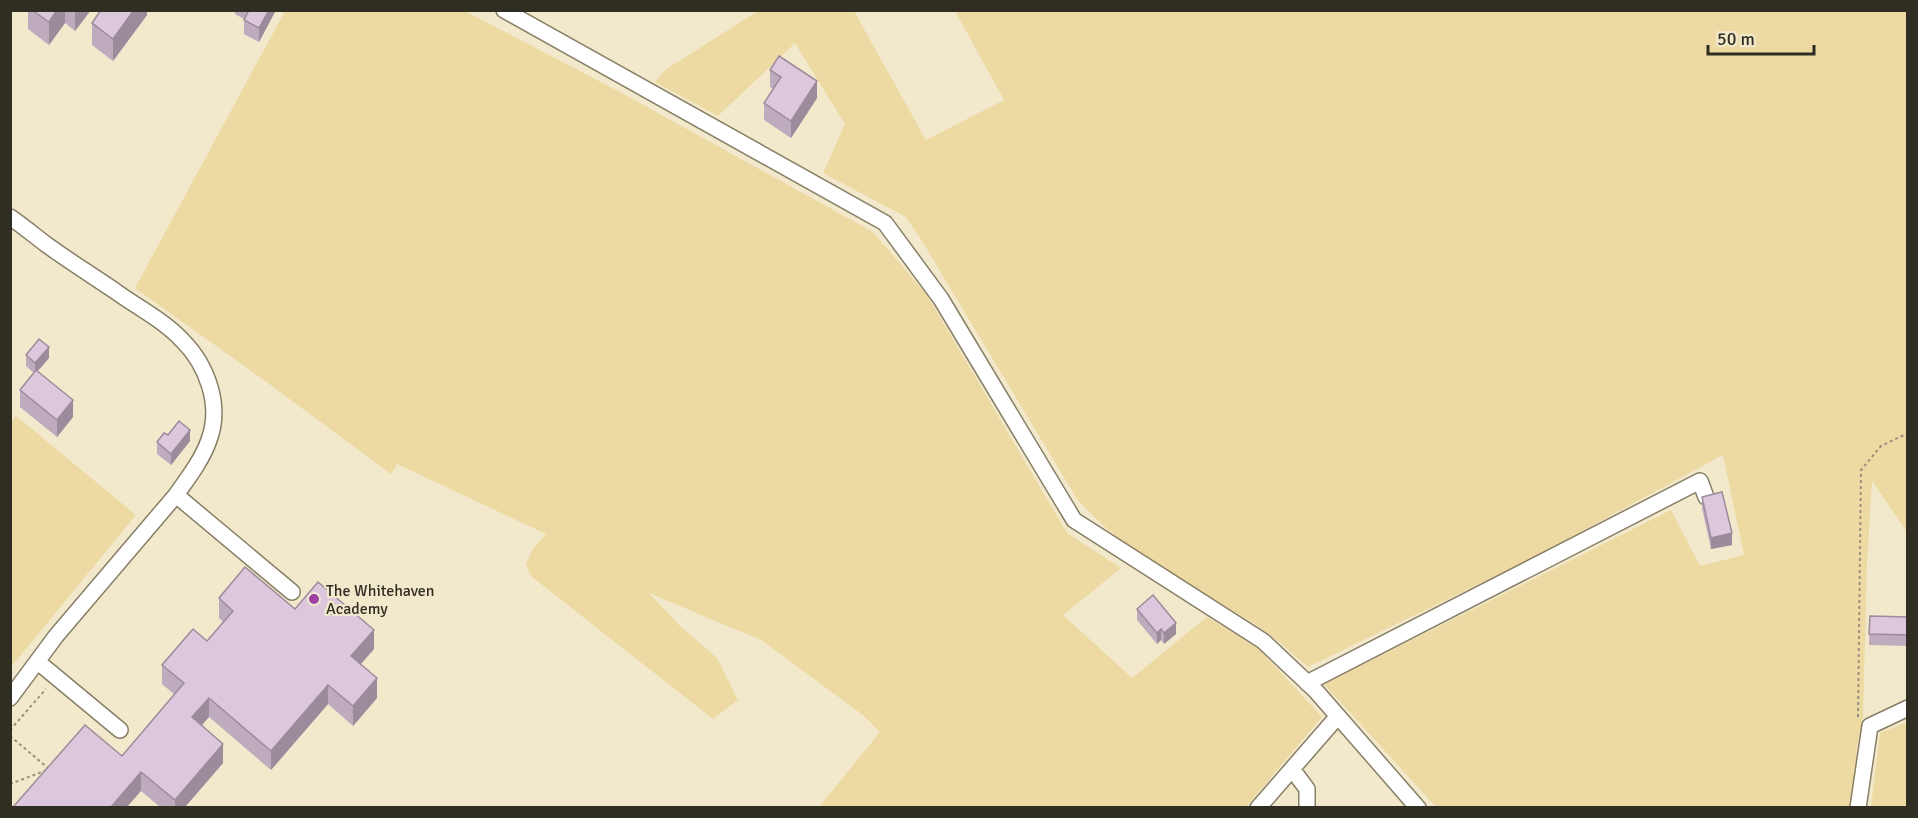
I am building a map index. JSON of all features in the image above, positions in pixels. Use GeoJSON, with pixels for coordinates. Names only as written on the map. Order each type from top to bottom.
{"type":"FeatureCollection","features":[{"type":"Feature","properties":{"kind":"street"},"geometry":{"type":"LineString","coordinates":[[504,10],[885,223],[941,299],[1074,520],[1263,641],[1338,716],[1418,807]]}},
{"type":"Feature","properties":{"kind":"street"},"geometry":{"type":"LineString","coordinates":[[10,218],[163,324],[182,340],[205,373],[214,406],[210,439],[202,457],[176,495],[56,636],[10,698]]}},
{"type":"Feature","properties":{"kind":"street"},"geometry":{"type":"LineString","coordinates":[[1307,683],[1700,481],[1706,497]]}},
{"type":"Feature","properties":{"kind":"street"},"geometry":{"type":"LineString","coordinates":[[176,495],[292,592]]}},
{"type":"Feature","properties":{"kind":"street"},"geometry":{"type":"LineString","coordinates":[[38,662],[120,730]]}},
{"type":"Feature","properties":{"kind":"street"},"geometry":{"type":"LineString","coordinates":[[1858,807],[1870,726],[1908,708]]}},
{"type":"Feature","properties":{"kind":"street"},"geometry":{"type":"LineString","coordinates":[[1258,807],[1338,716]]}},
{"type":"Feature","properties":{"kind":"street"},"geometry":{"type":"LineString","coordinates":[[1292,769],[1307,789],[1307,807]]}},
{"type":"Feature","properties":{"kind":"path"},"geometry":{"type":"LineString","coordinates":[[1858,721],[1861,470],[1881,446],[1908,433]]}},
{"type":"Feature","properties":{"kind":"path"},"geometry":{"type":"LineString","coordinates":[[10,730],[53,682]]}},
{"type":"Feature","properties":{"kind":"path"},"geometry":{"type":"LineString","coordinates":[[10,736],[50,769],[10,784]]}},
{"type":"Feature","properties":{"kind":"shaded area"},"geometry":{"type":"Polygon","coordinates":[[[285,11],[465,11],[620,92],[873,232],[927,295],[1067,533],[1121,568],[1063,615],[1132,678],[1207,617],[1259,649],[1322,717],[1246,807],[819,807],[880,732],[864,716],[763,641],[649,593],[679,625],[717,658],[738,700],[713,719],[532,577],[526,565],[532,550],[546,534],[397,464],[391,474],[135,288],[285,11]]]}},
{"type":"Feature","properties":{"kind":"shaded area"},"geometry":{"type":"Polygon","coordinates":[[[758,11],[854,11],[926,140],[1004,100],[955,11],[1907,11],[1907,532],[1872,481],[1867,563],[1863,718],[1857,746],[1851,807],[1436,807],[1324,684],[1671,510],[1700,566],[1744,555],[1723,455],[1532,558],[1308,667],[1262,629],[1165,570],[1118,538],[1077,499],[906,217],[823,173],[845,124],[795,43],[718,116],[655,82],[665,70],[758,11]]]}},
{"type":"Feature","properties":{"kind":"shaded area"},"geometry":{"type":"Polygon","coordinates":[[[16,416],[136,515],[11,667],[10,423],[16,416]]]}},
{"type":"Feature","properties":{"kind":"shaded area"},"geometry":{"type":"Polygon","coordinates":[[[1907,722],[1907,807],[1871,807],[1880,733],[1907,722]]]}},
{"type":"Feature","properties":{"kind":"building"},"geometry":{"type":"Polygon","coordinates":[[[32,10],[57,10],[49,22],[32,10]]]}},
{"type":"Feature","properties":{"kind":"building"},"geometry":{"type":"Polygon","coordinates":[[[101,10],[134,10],[113,39],[92,23],[101,10]]]}},
{"type":"Feature","properties":{"kind":"building"},"geometry":{"type":"Polygon","coordinates":[[[249,10],[269,10],[259,28],[244,20],[249,10]]]}},
{"type":"Feature","properties":{"kind":"building"},"geometry":{"type":"Polygon","coordinates":[[[779,56],[817,81],[791,121],[764,103],[781,77],[770,70],[779,56]]]}},
{"type":"Feature","properties":{"kind":"building"},"geometry":{"type":"Polygon","coordinates":[[[39,339],[49,347],[35,363],[26,355],[39,339]]]}},
{"type":"Feature","properties":{"kind":"building"},"geometry":{"type":"Polygon","coordinates":[[[36,370],[73,400],[57,420],[20,390],[36,370]]]}},
{"type":"Feature","properties":{"kind":"building"},"geometry":{"type":"Polygon","coordinates":[[[179,421],[190,430],[171,454],[157,442],[164,433],[168,435],[179,421]]]}},
{"type":"Feature","properties":{"kind":"building"},"geometry":{"type":"Polygon","coordinates":[[[1722,492],[1732,533],[1711,538],[1702,497],[1722,492]]]}},
{"type":"Feature","properties":{"kind":"building"},"geometry":{"type":"Polygon","coordinates":[[[245,567],[295,609],[318,582],[374,630],[351,656],[377,678],[353,706],[328,685],[271,751],[209,698],[192,717],[223,744],[175,800],[141,772],[111,807],[13,807],[85,725],[122,756],[184,683],[162,665],[193,629],[207,641],[233,611],[219,598],[245,567]]]}},
{"type":"Feature","properties":{"kind":"building"},"geometry":{"type":"Polygon","coordinates":[[[1153,595],[1176,623],[1164,633],[1161,629],[1157,633],[1137,609],[1153,595]]]}},
{"type":"Feature","properties":{"kind":"building"},"geometry":{"type":"Polygon","coordinates":[[[1870,616],[1908,617],[1908,635],[1869,634],[1870,616]]]}},
{"type":"Feature","properties":{"kind":"place","name":"The Whitehaven Academy"},"geometry":{"type":"Point","coordinates":[314,599]}}]}
